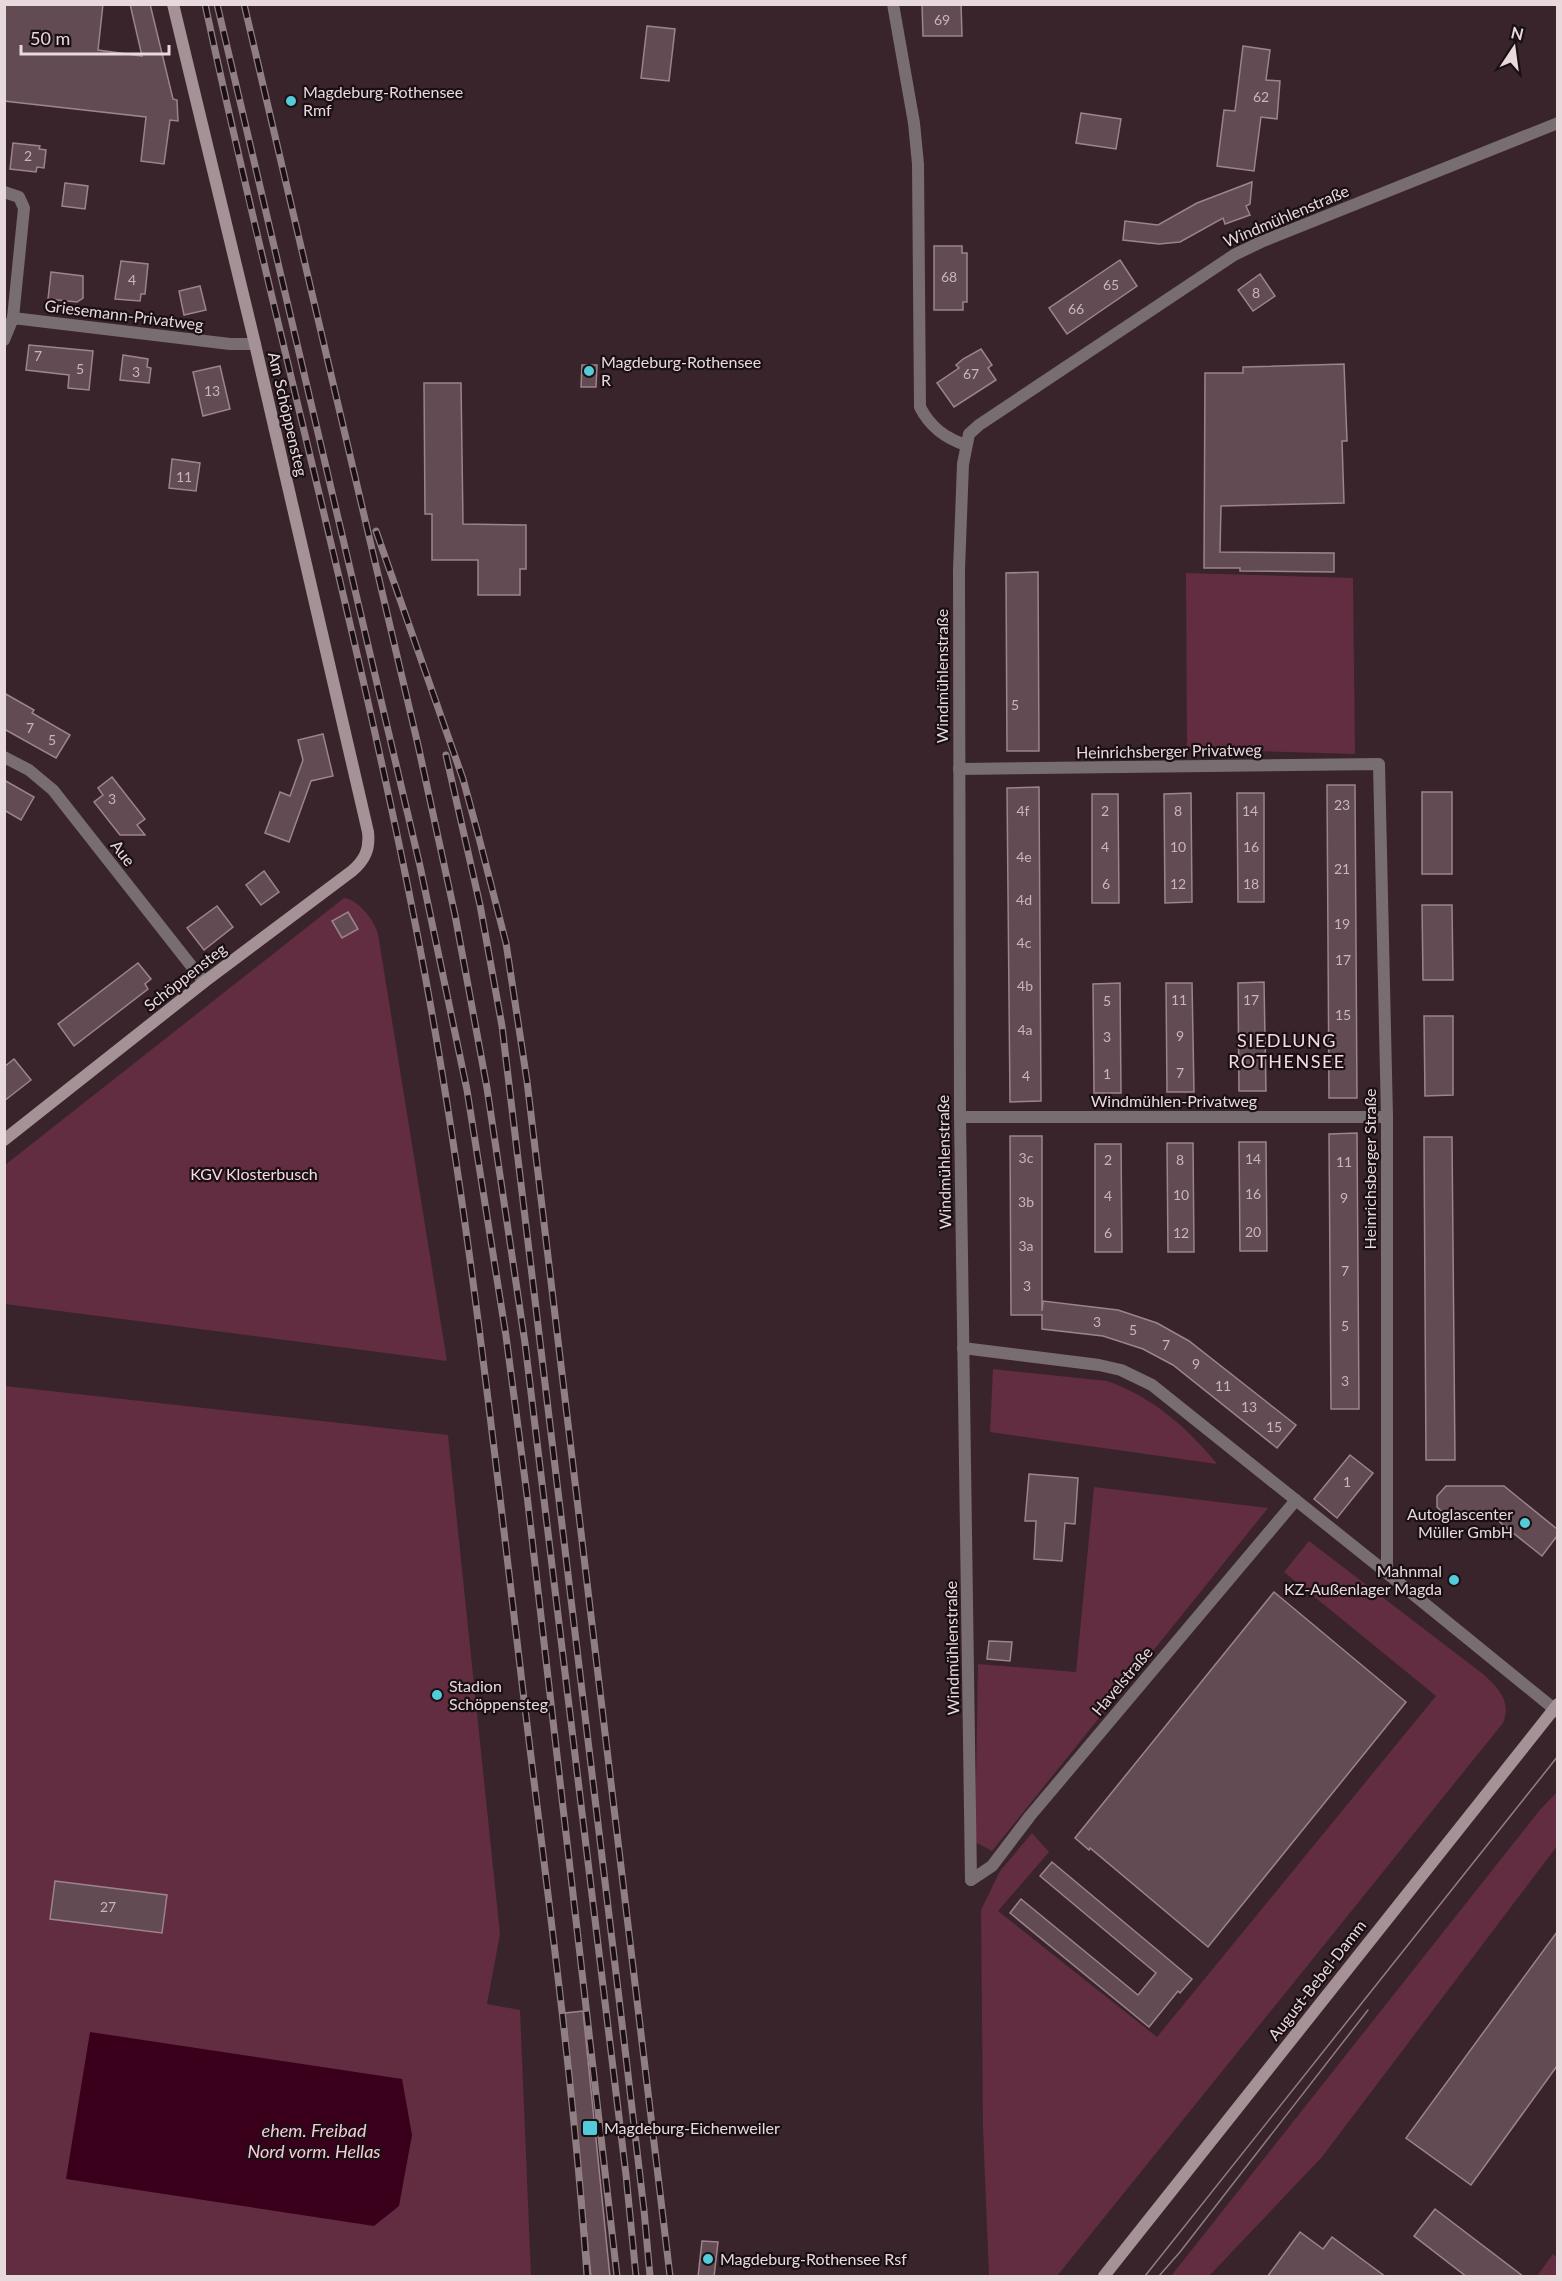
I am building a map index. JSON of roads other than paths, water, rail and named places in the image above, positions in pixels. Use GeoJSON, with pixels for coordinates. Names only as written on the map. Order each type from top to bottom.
{"type":"FeatureCollection","features":[{"type":"Feature","properties":{"kind":"street","name":"Am Schöppensteg"},"geometry":{"type":"LineString","coordinates":[[173,4],[255,344],[368,832]]}},
{"type":"Feature","properties":{"kind":"street"},"geometry":{"type":"LineString","coordinates":[[893,4],[914,123],[918,164],[920,406],[934,428],[952,440],[966,445]]}},
{"type":"Feature","properties":{"kind":"street","name":"Windmühlenstraße"},"geometry":{"type":"LineString","coordinates":[[971,1880],[960,1117],[958,570],[966,445],[969,434],[979,425],[1234,255],[1275,236],[1557,123]]}},
{"type":"Feature","properties":{"kind":"street"},"geometry":{"type":"LineString","coordinates":[[4,192],[19,197],[24,208],[13,318],[4,340]]}},
{"type":"Feature","properties":{"kind":"street","name":"Griesemann-Privatweg"},"geometry":{"type":"LineString","coordinates":[[13,318],[230,344],[255,344]]}},
{"type":"Feature","properties":{"kind":"street","name":"Aue"},"geometry":{"type":"LineString","coordinates":[[4,756],[29,770],[53,790],[204,982]]}},
{"type":"Feature","properties":{"kind":"street","name":"Heinrichsberger Privatweg"},"geometry":{"type":"LineString","coordinates":[[959,769],[1379,765]]}},
{"type":"Feature","properties":{"kind":"street","name":"Heinrichsberger Straße"},"geometry":{"type":"LineString","coordinates":[[1379,765],[1387,1118],[1387,1572]]}},
{"type":"Feature","properties":{"kind":"street","name":"Schöppensteg"},"geometry":{"type":"LineString","coordinates":[[4,1140],[204,982],[357,867],[368,852],[368,832]]}},
{"type":"Feature","properties":{"kind":"street","name":"Windmühlen-Privatweg"},"geometry":{"type":"LineString","coordinates":[[960,1117],[1387,1118]]}},
{"type":"Feature","properties":{"kind":"street"},"geometry":{"type":"LineString","coordinates":[[963,1348],[1099,1365],[1131,1374],[1152,1385],[1556,1709]]}},
{"type":"Feature","properties":{"kind":"street","name":"Havelstraße"},"geometry":{"type":"LineString","coordinates":[[971,1880],[992,1866],[1030,1816],[1296,1500]]}},
{"type":"Feature","properties":{"kind":"street","name":"August-Bebel-Damm"},"geometry":{"type":"LineString","coordinates":[[1104,2277],[1556,1709]]}},
{"type":"Feature","properties":{"kind":"water","name":"ehem. Freibad Nord vorm. Hellas"},"geometry":{"type":"Polygon","coordinates":[[[90,2032],[402,2079],[412,2135],[399,2206],[374,2226],[66,2179],[90,2032]]]}},
{"type":"Feature","properties":{"kind":"tram line"},"geometry":{"type":"LineString","coordinates":[[1145,2276],[1558,1756]]}},
{"type":"Feature","properties":{"kind":"tram line"},"geometry":{"type":"LineString","coordinates":[[1159,2276],[1368,2010]]}},
{"type":"Feature","properties":{"kind":"railway"},"geometry":{"type":"LineString","coordinates":[[205,4],[369,708],[419,943],[435,1033],[464,1213],[487,1394],[566,2047],[587,2276]]}},
{"type":"Feature","properties":{"kind":"railway"},"geometry":{"type":"LineString","coordinates":[[217,4],[420,866],[467,1090],[506,1336],[527,1495],[617,2276]]}},
{"type":"Feature","properties":{"kind":"railway"},"geometry":{"type":"LineString","coordinates":[[244,4],[418,745],[455,915],[487,1088],[525,1343],[626,2175],[636,2276]]}},
{"type":"Feature","properties":{"kind":"railway"},"geometry":{"type":"LineString","coordinates":[[376,531],[463,779],[506,943],[527,1081],[670,2276]]}},
{"type":"Feature","properties":{"kind":"railway"},"geometry":{"type":"LineString","coordinates":[[446,755],[480,905],[502,1026],[619,1998],[650,2276]]}},
{"type":"Feature","properties":{"kind":"place","name":"Magdeburg-Rothensee Rmf"},"geometry":{"type":"Point","coordinates":[291,101]}},
{"type":"Feature","properties":{"kind":"place","name":"Magdeburg-Rothensee R"},"geometry":{"type":"Point","coordinates":[589,371]}},
{"type":"Feature","properties":{"kind":"place","name":"Autoglascenter Müller GmbH"},"geometry":{"type":"Point","coordinates":[1525,1523]}},
{"type":"Feature","properties":{"kind":"place","name":"Mahnmal KZ-Außenlager Magda"},"geometry":{"type":"Point","coordinates":[1454,1580]}},
{"type":"Feature","properties":{"kind":"place","name":"Stadion Schöppensteg"},"geometry":{"type":"Point","coordinates":[437,1695]}},
{"type":"Feature","properties":{"kind":"place","name":"Magdeburg-Eichenweiler"},"geometry":{"type":"Point","coordinates":[590,2128]}},
{"type":"Feature","properties":{"kind":"place","name":"Magdeburg-Rothensee Rsf"},"geometry":{"type":"Point","coordinates":[708,2259]}},
{"type":"Feature","properties":{"kind":"district","name":"SIEDLUNG ROTHENSEE"},"geometry":{"type":"Point","coordinates":[1287,1051]}},
{"type":"Feature","properties":{"kind":"park label","name":"KGV Klosterbusch"},"geometry":{"type":"Point","coordinates":[254,1174]}}]}
